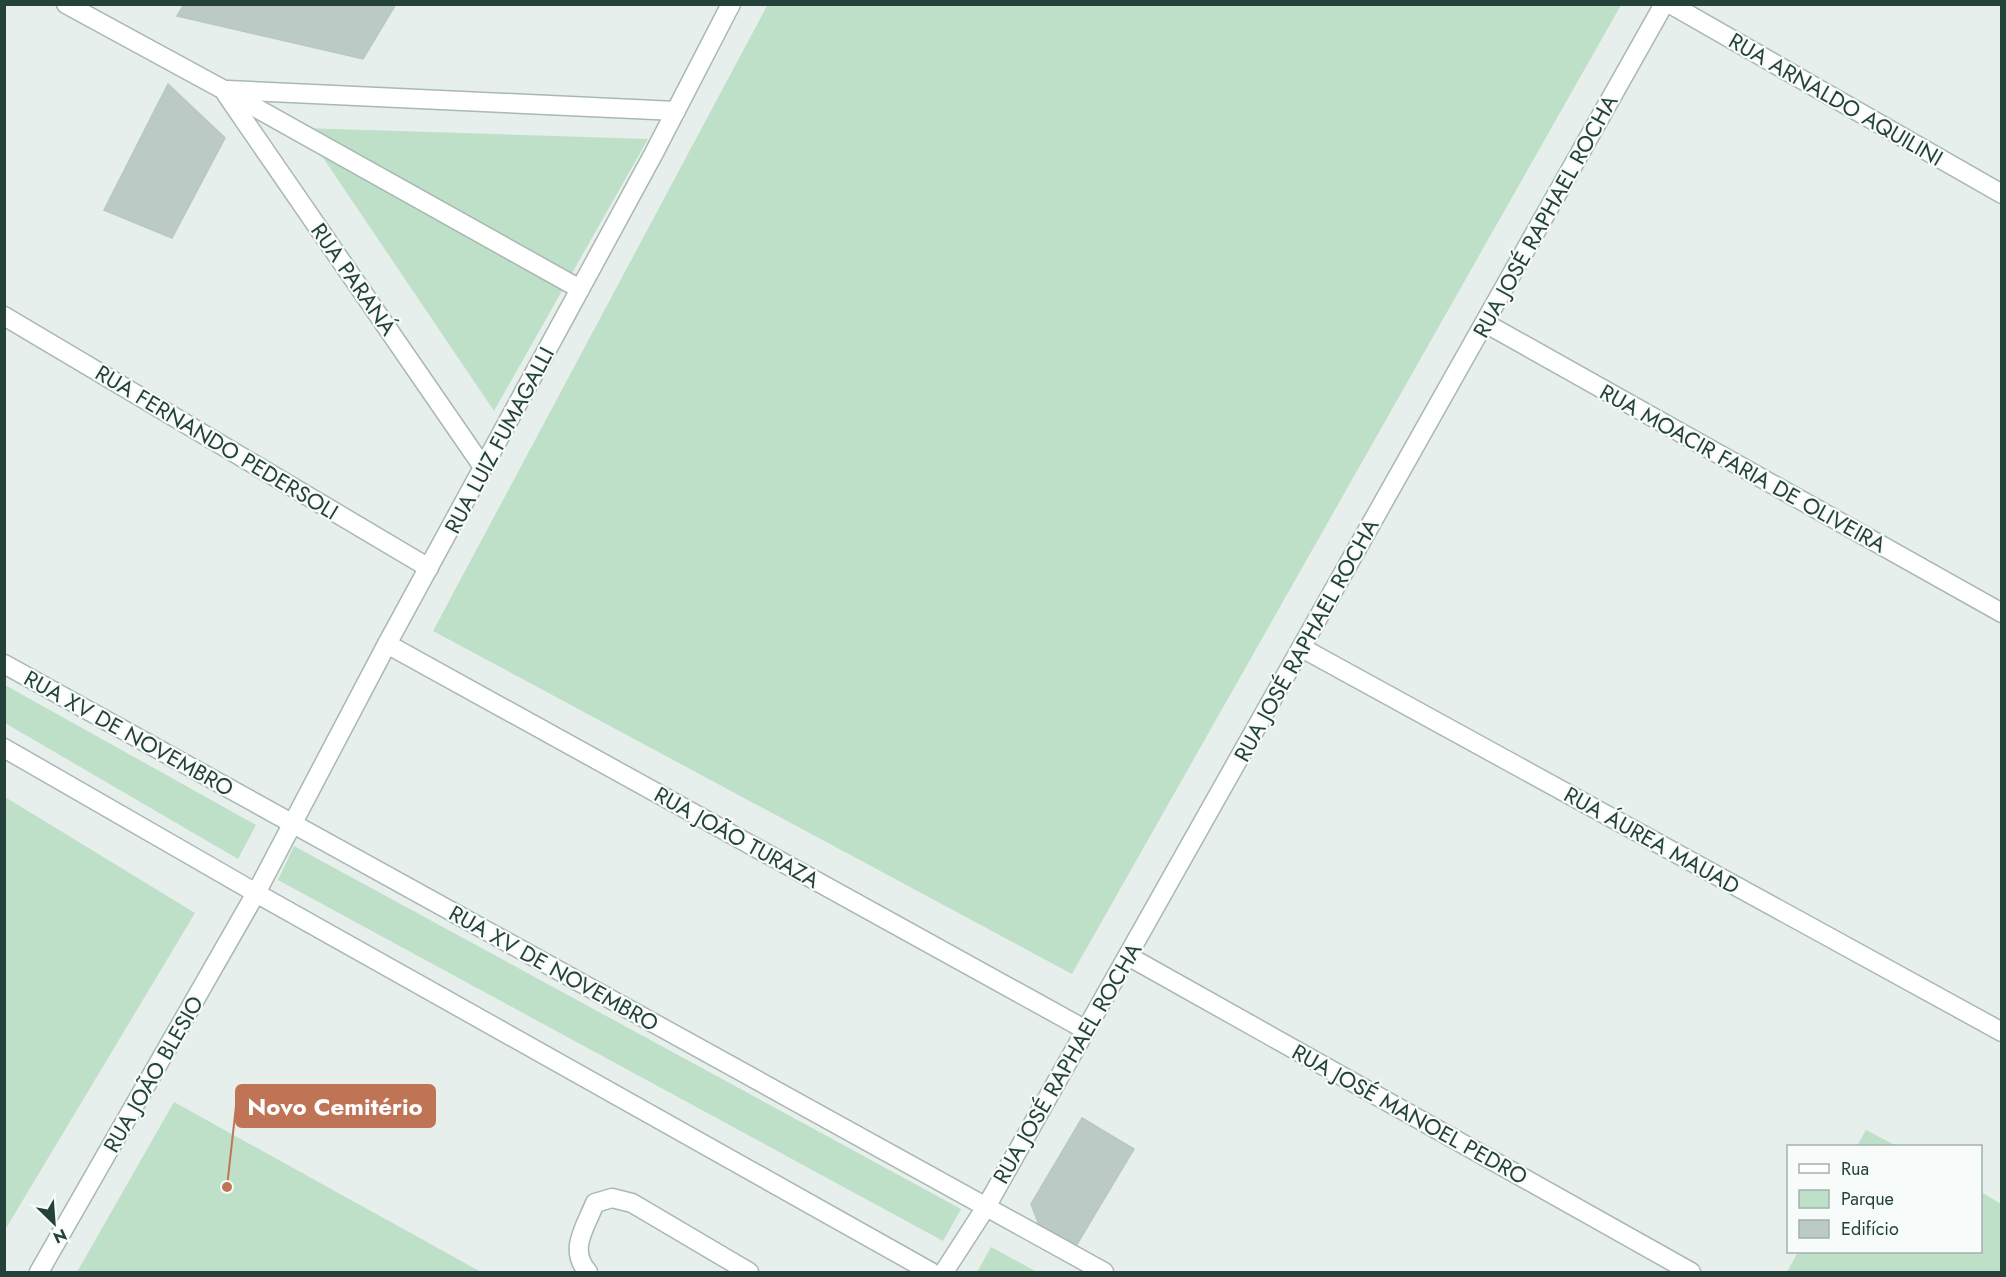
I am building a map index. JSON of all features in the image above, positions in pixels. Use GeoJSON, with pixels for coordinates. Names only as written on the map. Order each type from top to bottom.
{"type":"FeatureCollection","features":[{"type":"Feature","properties":{"kind":"street","name":"RUA PARANÁ"},"geometry":{"type":"LineString","coordinates":[[66,4],[580,289]]}},
{"type":"Feature","properties":{"kind":"street","name":"RUA LUIZ FUMAGALLI"},"geometry":{"type":"LineString","coordinates":[[265,874],[676,111],[731,4]]}},
{"type":"Feature","properties":{"kind":"street","name":"RUA JOSÉ RAPHAEL ROCHA"},"geometry":{"type":"LineString","coordinates":[[944,1272],[986,1207],[1664,4]]}},
{"type":"Feature","properties":{"kind":"street","name":"RUA ARNALDO AQUILINI"},"geometry":{"type":"LineString","coordinates":[[1670,4],[2001,194]]}},
{"type":"Feature","properties":{"kind":"street","name":"RUA PARANÁ"},"geometry":{"type":"LineString","coordinates":[[224,90],[676,111]]}},
{"type":"Feature","properties":{"kind":"street","name":"RUA PARANÁ"},"geometry":{"type":"LineString","coordinates":[[224,90],[483,467]]}},
{"type":"Feature","properties":{"kind":"street","name":"RUA FERNANDO PEDERSOLI"},"geometry":{"type":"LineString","coordinates":[[4,316],[429,568]]}},
{"type":"Feature","properties":{"kind":"street","name":"RUA MOACIR FARIA DE OLIVEIRA"},"geometry":{"type":"LineString","coordinates":[[1485,323],[2001,613]]}},
{"type":"Feature","properties":{"kind":"street","name":"RUA JOÃO TURAZA"},"geometry":{"type":"LineString","coordinates":[[387,644],[1086,1030]]}},
{"type":"Feature","properties":{"kind":"street","name":"RUA ÁUREA MAUAD"},"geometry":{"type":"LineString","coordinates":[[1302,648],[2001,1032]]}},
{"type":"Feature","properties":{"kind":"street","name":"RUA XV DE NOVEMBRO"},"geometry":{"type":"LineString","coordinates":[[4,664],[1104,1272]]}},
{"type":"Feature","properties":{"kind":"street"},"geometry":{"type":"LineString","coordinates":[[4,748],[931,1272]]}},
{"type":"Feature","properties":{"kind":"street","name":"RUA JOÃO BLESIO"},"geometry":{"type":"LineString","coordinates":[[39,1272],[265,874]]}},
{"type":"Feature","properties":{"kind":"street","name":"RUA JOSÉ MANOEL PEDRO"},"geometry":{"type":"LineString","coordinates":[[1128,956],[1691,1272]]}},
{"type":"Feature","properties":{"kind":"street"},"geometry":{"type":"LineString","coordinates":[[588,1272],[581,1264],[577,1249],[595,1203],[612,1198],[632,1203],[748,1272]]}},
{"type":"Feature","properties":{"kind":"green space"},"geometry":{"type":"Polygon","coordinates":[[[768,4],[1621,5],[1072,974],[433,631],[768,4]]]}},
{"type":"Feature","properties":{"kind":"green space"},"geometry":{"type":"Polygon","coordinates":[[[303,128],[648,139],[494,411],[303,128]]]}},
{"type":"Feature","properties":{"kind":"green space"},"geometry":{"type":"Polygon","coordinates":[[[5,685],[256,825],[238,859],[5,723],[5,685]]]}},
{"type":"Feature","properties":{"kind":"green space"},"geometry":{"type":"Polygon","coordinates":[[[5,797],[195,913],[5,1230],[5,797]]]}},
{"type":"Feature","properties":{"kind":"green space"},"geometry":{"type":"Polygon","coordinates":[[[294,846],[961,1209],[943,1241],[278,880],[294,846]]]}},
{"type":"Feature","properties":{"kind":"green space"},"geometry":{"type":"Polygon","coordinates":[[[174,1102],[481,1272],[77,1272],[174,1102]]]}},
{"type":"Feature","properties":{"kind":"green space"},"geometry":{"type":"Polygon","coordinates":[[[1866,1130],[1895,1145],[1858,1145],[1866,1130]]]}},
{"type":"Feature","properties":{"kind":"green space"},"geometry":{"type":"Polygon","coordinates":[[[1982,1193],[2001,1204],[2001,1272],[1787,1272],[1797,1253],[1982,1253],[1982,1193]]]}},
{"type":"Feature","properties":{"kind":"green space"},"geometry":{"type":"Polygon","coordinates":[[[991,1247],[1037,1272],[977,1272],[991,1247]]]}},
{"type":"Feature","properties":{"kind":"building"},"geometry":{"type":"Polygon","coordinates":[[[184,4],[396,4],[363,59],[177,16],[184,4]]]}},
{"type":"Feature","properties":{"kind":"building"},"geometry":{"type":"Polygon","coordinates":[[[168,84],[225,138],[172,238],[104,210],[168,84]]]}},
{"type":"Feature","properties":{"kind":"building"},"geometry":{"type":"Polygon","coordinates":[[[1082,1118],[1134,1149],[1076,1246],[1039,1225],[1031,1204],[1082,1118]]]}},
{"type":"Feature","properties":{"kind":"place","name":"Novo Cemitério"},"geometry":{"type":"Point","coordinates":[227,1187]}}]}
